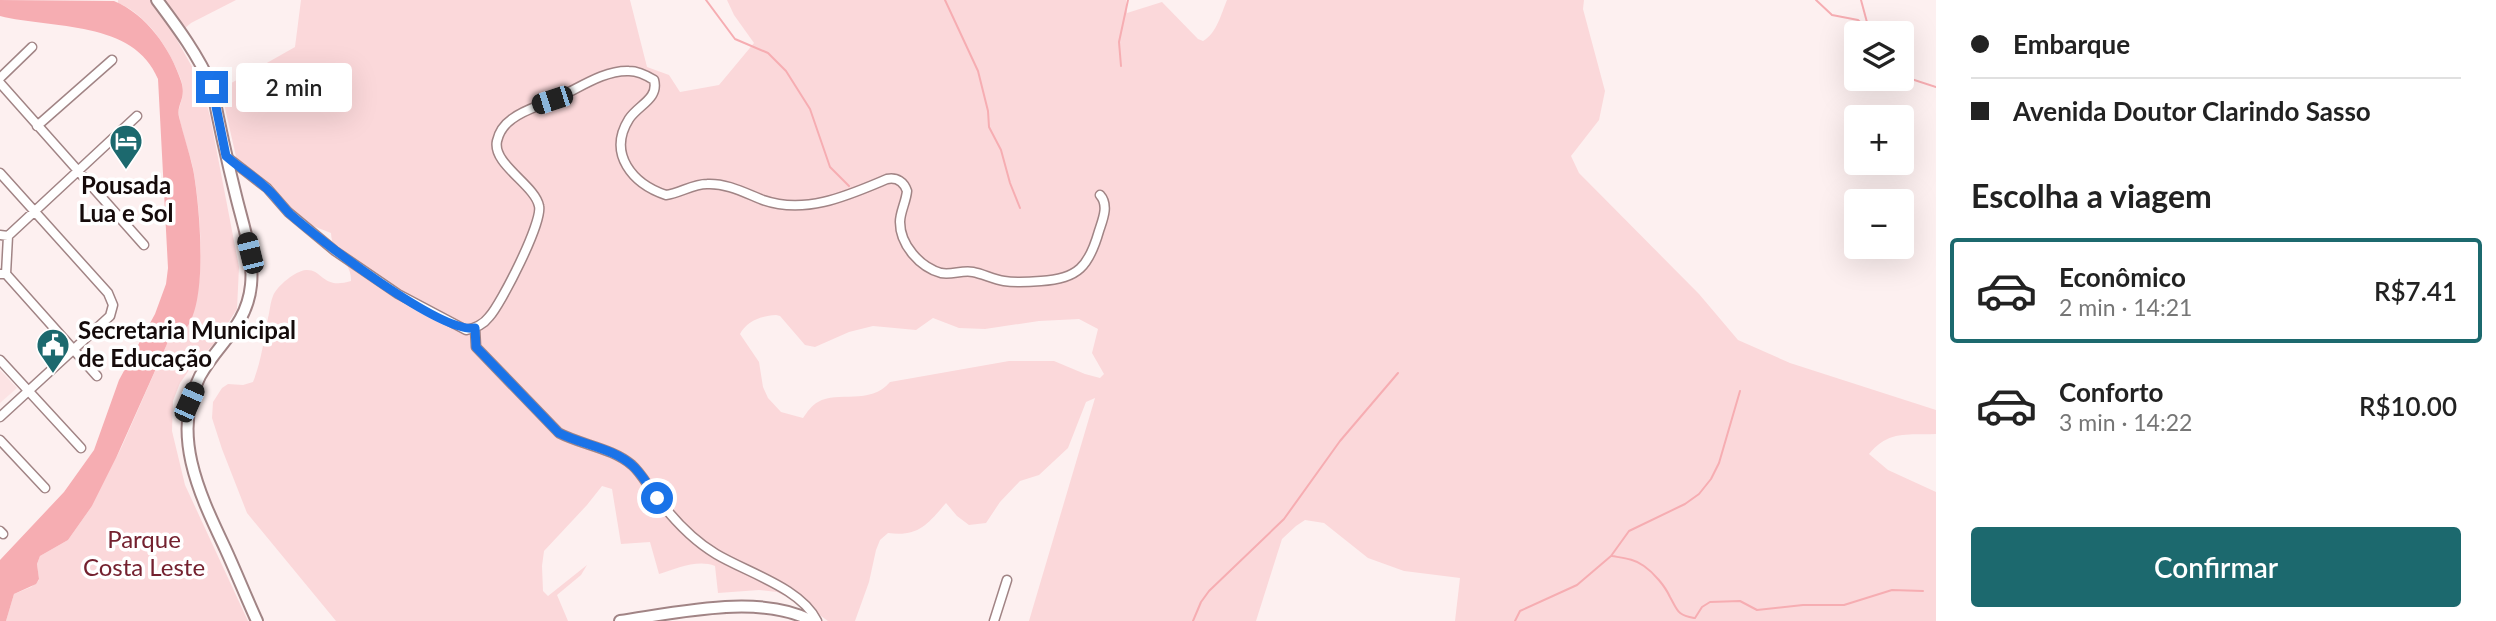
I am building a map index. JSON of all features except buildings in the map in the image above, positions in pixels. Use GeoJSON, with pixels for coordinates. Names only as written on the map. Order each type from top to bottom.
{"type":"FeatureCollection","features":[{"type":"Feature","properties":{"kind":"main road"},"geometry":{"type":"LineString","coordinates":[[157,0],[202,64],[212,87],[250,253],[252,282],[248,303],[244,314],[201,375],[189,402],[188,438],[192,469],[202,500],[257,621]]}},
{"type":"Feature","properties":{"kind":"main road"},"geometry":{"type":"LineString","coordinates":[[620,621],[755,606],[792,611],[815,621]]}},
{"type":"Feature","properties":{"kind":"street"},"geometry":{"type":"LineString","coordinates":[[32,47],[0,80],[37,126],[144,245]]}},
{"type":"Feature","properties":{"kind":"street"},"geometry":{"type":"LineString","coordinates":[[37,126],[112,60]]}},
{"type":"Feature","properties":{"kind":"street"},"geometry":{"type":"LineString","coordinates":[[226,156],[267,188],[288,212],[322,241],[370,276],[416,305],[466,330],[475,328],[489,318],[536,228],[539,214],[539,205],[503,161],[497,149],[497,141],[503,128],[528,108],[552,100],[607,74],[629,71],[654,80],[655,91],[627,121],[622,135],[623,163],[643,185],[666,195],[700,184],[720,185],[776,203],[812,204],[832,201],[887,179],[896,178],[907,191],[900,220],[903,238],[921,263],[941,273],[954,275],[971,272],[1019,282],[1062,280],[1071,276],[1089,258],[1095,244],[1105,207],[1100,195]]}},
{"type":"Feature","properties":{"kind":"street"},"geometry":{"type":"LineString","coordinates":[[97,376],[3,274],[4,236],[35,211],[137,116]]}},
{"type":"Feature","properties":{"kind":"street"},"geometry":{"type":"LineString","coordinates":[[0,173],[108,293],[113,305],[110,316],[0,418]]}},
{"type":"Feature","properties":{"kind":"street"},"geometry":{"type":"LineString","coordinates":[[475,328],[476,347],[559,433],[575,442],[617,456],[633,466],[695,541],[726,560],[791,592],[811,608],[815,621]]}},
{"type":"Feature","properties":{"kind":"street"},"geometry":{"type":"LineString","coordinates":[[0,360],[81,448]]}},
{"type":"Feature","properties":{"kind":"street"},"geometry":{"type":"LineString","coordinates":[[0,440],[45,488]]}},
{"type":"Feature","properties":{"kind":"street"},"geometry":{"type":"LineString","coordinates":[[994,621],[1007,580]]}},
{"type":"Feature","properties":{"kind":"shaded area"},"geometry":{"type":"Polygon","coordinates":[[[0,0],[114,1],[137,15],[156,34],[171,57],[183,87],[178,112],[193,169],[200,231],[199,284],[196,307],[189,325],[178,335],[168,337],[116,458],[92,506],[68,540],[40,556],[37,564],[39,579],[36,584],[14,594],[6,621],[0,621],[0,560],[64,492],[94,450],[119,380],[155,314],[166,284],[168,268],[158,79],[146,60],[130,46],[90,30],[0,16],[0,0]]]}},
{"type":"Feature","properties":{"kind":"shaded area"},"geometry":{"type":"Polygon","coordinates":[[[0,370],[17,388],[0,403],[0,370]]]}},
{"type":"Feature","properties":{"kind":"green space","name":"Parque Costa Leste"},"geometry":{"type":"Polygon","coordinates":[[[118,0],[236,0],[191,23],[178,34],[177,40],[200,81],[210,116],[239,267],[237,309],[216,342],[192,366],[180,383],[173,401],[172,431],[185,485],[248,621],[6,621],[14,594],[31,587],[39,580],[37,564],[40,556],[68,540],[92,506],[122,446],[168,337],[182,331],[191,317],[197,299],[200,229],[193,168],[179,116],[183,92],[181,80],[157,35],[139,16],[118,3],[118,0]]]}},
{"type":"Feature","properties":{"kind":"green space"},"geometry":{"type":"Polygon","coordinates":[[[301,0],[630,0],[647,67],[669,75],[680,92],[719,85],[754,43],[727,0],[1126,0],[1127,13],[1162,2],[1203,41],[1215,28],[1227,0],[1584,0],[1583,9],[1605,91],[1599,120],[1571,156],[1579,173],[1699,294],[1738,340],[1790,363],[1936,410],[1936,434],[1891,437],[1869,454],[1888,470],[1936,492],[1936,621],[1455,621],[1460,578],[1404,571],[1368,558],[1324,523],[1305,520],[1282,539],[1256,621],[1029,621],[1095,398],[1086,402],[1068,448],[1039,475],[1020,481],[1000,502],[986,523],[969,525],[946,503],[921,528],[907,533],[888,533],[880,540],[855,621],[828,621],[777,592],[759,590],[718,593],[715,566],[708,564],[687,566],[659,574],[650,542],[621,544],[612,489],[602,486],[544,551],[543,591],[548,596],[587,565],[581,575],[557,595],[568,621],[336,621],[247,513],[212,418],[213,402],[222,388],[228,384],[243,385],[253,382],[272,299],[282,284],[306,270],[334,283],[351,281],[348,268],[332,241],[331,233],[295,219],[237,161],[222,95],[226,86],[295,47],[301,0]],[[780,316],[755,320],[740,334],[759,362],[763,387],[768,398],[781,412],[803,418],[814,405],[826,399],[864,396],[873,394],[890,382],[1009,361],[1054,361],[1100,378],[1104,374],[1092,353],[1098,329],[1079,319],[1039,321],[985,329],[959,328],[933,318],[916,330],[873,326],[849,332],[815,347],[805,345],[780,316]]]}},
{"type":"Feature","properties":{"kind":"waterway"},"geometry":{"type":"LineString","coordinates":[[706,0],[735,39],[768,53],[786,71],[810,109],[830,167],[849,186]]}},
{"type":"Feature","properties":{"kind":"waterway"},"geometry":{"type":"LineString","coordinates":[[945,0],[978,71],[988,111],[989,127],[1001,150],[1020,208]]}},
{"type":"Feature","properties":{"kind":"waterway"},"geometry":{"type":"LineString","coordinates":[[1121,66],[1119,42],[1128,0]]}},
{"type":"Feature","properties":{"kind":"waterway"},"geometry":{"type":"LineString","coordinates":[[1816,0],[1832,15],[1859,21]]}},
{"type":"Feature","properties":{"kind":"waterway"},"geometry":{"type":"LineString","coordinates":[[1861,0],[1867,21]]}},
{"type":"Feature","properties":{"kind":"waterway"},"geometry":{"type":"LineString","coordinates":[[1914,80],[1936,87]]}},
{"type":"Feature","properties":{"kind":"waterway"},"geometry":{"type":"LineString","coordinates":[[1193,621],[1209,591],[1284,519],[1340,441],[1398,373]]}},
{"type":"Feature","properties":{"kind":"waterway"},"geometry":{"type":"LineString","coordinates":[[1515,621],[1520,611],[1577,585],[1611,556],[1629,531],[1685,504],[1699,494],[1719,463],[1740,391]]}},
{"type":"Feature","properties":{"kind":"waterway"},"geometry":{"type":"LineString","coordinates":[[1612,556],[1633,560],[1652,572],[1679,612],[1694,618]]}},
{"type":"Feature","properties":{"kind":"waterway"},"geometry":{"type":"LineString","coordinates":[[1695,618],[1702,607],[1710,602],[1740,601],[1757,610],[1803,605],[1844,605],[1892,590],[1923,591]]}},
{"type":"Feature","properties":{"kind":"place","name":"Pousada Lua e Sol"},"geometry":{"type":"Point","coordinates":[126,171]}},
{"type":"Feature","properties":{"kind":"place","name":"Secretaria Municipal de Educação"},"geometry":{"type":"Point","coordinates":[53,375]}},
{"type":"Feature","properties":{"kind":"route"},"geometry":{"type":"LineString","coordinates":[[212,87],[226,156],[267,188],[288,212],[322,241],[370,276],[416,305],[457,326],[466,330],[475,328],[476,347],[536,412],[559,433],[575,442],[617,456],[633,466],[657,498]]}}]}
